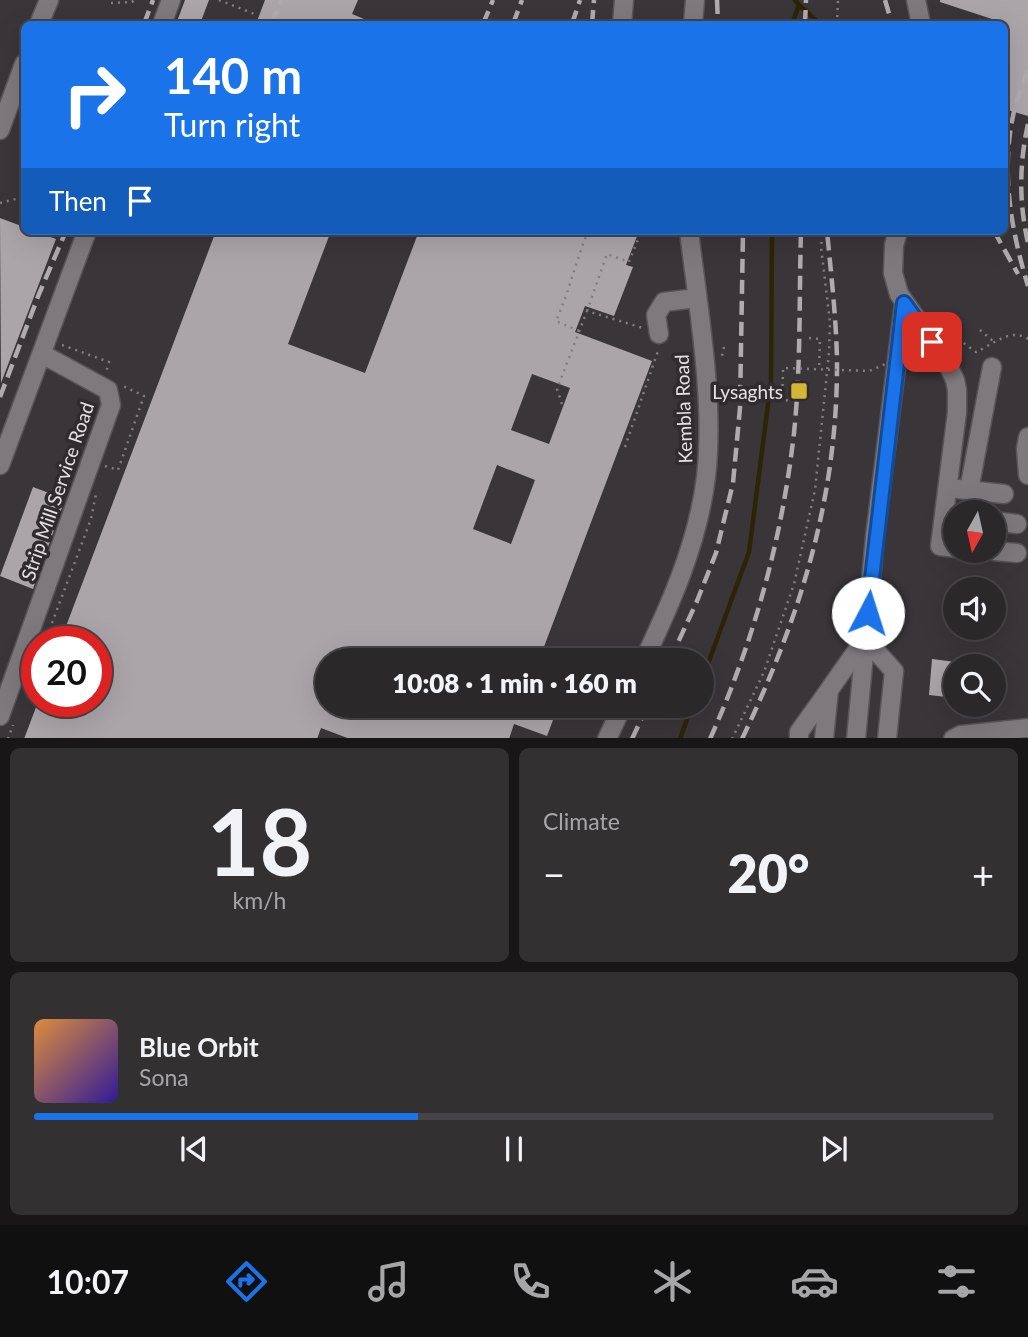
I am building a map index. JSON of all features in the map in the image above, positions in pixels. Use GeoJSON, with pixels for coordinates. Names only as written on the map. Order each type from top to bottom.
{"type":"FeatureCollection","features":[{"type":"Feature","properties":{"kind":"street"},"geometry":{"type":"LineString","coordinates":[[163,21],[171,0]]}},
{"type":"Feature","properties":{"kind":"street"},"geometry":{"type":"LineString","coordinates":[[622,21],[624,0]]}},
{"type":"Feature","properties":{"kind":"street"},"geometry":{"type":"LineString","coordinates":[[693,21],[695,0]]}},
{"type":"Feature","properties":{"kind":"street"},"geometry":{"type":"LineString","coordinates":[[916,0],[920,21]]}},
{"type":"Feature","properties":{"kind":"street"},"geometry":{"type":"LineString","coordinates":[[0,130],[21,72]]}},
{"type":"Feature","properties":{"kind":"street"},"geometry":{"type":"LineString","coordinates":[[0,465],[86,235]]}},
{"type":"Feature","properties":{"kind":"street","name":"Kembla Road"},"geometry":{"type":"LineString","coordinates":[[650,648],[678,587],[688,557],[706,476],[706,388],[689,235]]}},
{"type":"Feature","properties":{"kind":"street"},"geometry":{"type":"LineString","coordinates":[[897,235],[893,273],[899,294],[946,361],[955,380],[957,412],[947,488],[948,500]]}},
{"type":"Feature","properties":{"kind":"street"},"geometry":{"type":"LineString","coordinates":[[659,334],[656,315],[663,302],[697,298]]}},
{"type":"Feature","properties":{"kind":"street"},"geometry":{"type":"LineString","coordinates":[[856,738],[875,537],[904,303]]}},
{"type":"Feature","properties":{"kind":"street","name":"Strip Mill Service Road"},"geometry":{"type":"LineString","coordinates":[[0,716],[111,405],[108,390],[42,354]]}},
{"type":"Feature","properties":{"kind":"street"},"geometry":{"type":"LineString","coordinates":[[970,490],[992,367]]}},
{"type":"Feature","properties":{"kind":"street"},"geometry":{"type":"LineString","coordinates":[[1028,436],[1028,475]]}},
{"type":"Feature","properties":{"kind":"street"},"geometry":{"type":"LineString","coordinates":[[947,488],[1004,494]]}},
{"type":"Feature","properties":{"kind":"street"},"geometry":{"type":"LineString","coordinates":[[1006,523],[1017,524]]}},
{"type":"Feature","properties":{"kind":"street"},"geometry":{"type":"LineString","coordinates":[[1006,552],[1017,553]]}},
{"type":"Feature","properties":{"kind":"street"},"geometry":{"type":"LineString","coordinates":[[799,738],[799,732],[865,639]]}},
{"type":"Feature","properties":{"kind":"street"},"geometry":{"type":"LineString","coordinates":[[865,639],[894,671],[887,738]]}},
{"type":"Feature","properties":{"kind":"street"},"geometry":{"type":"LineString","coordinates":[[824,738],[829,690]]}},
{"type":"Feature","properties":{"kind":"street"},"geometry":{"type":"LineString","coordinates":[[607,738],[616,718]]}},
{"type":"Feature","properties":{"kind":"street"},"geometry":{"type":"LineString","coordinates":[[953,738],[1028,728]]}},
{"type":"Feature","properties":{"kind":"path"},"geometry":{"type":"LineString","coordinates":[[111,3],[134,0]]}},
{"type":"Feature","properties":{"kind":"path"},"geometry":{"type":"LineString","coordinates":[[219,0],[257,15]]}},
{"type":"Feature","properties":{"kind":"path"},"geometry":{"type":"LineString","coordinates":[[837,21],[838,0]]}},
{"type":"Feature","properties":{"kind":"path"},"geometry":{"type":"LineString","coordinates":[[0,203],[21,198]]}},
{"type":"Feature","properties":{"kind":"path"},"geometry":{"type":"LineString","coordinates":[[579,331],[556,321],[569,292],[571,275],[586,235]]}},
{"type":"Feature","properties":{"kind":"path"},"geometry":{"type":"LineString","coordinates":[[562,404],[557,389],[607,254],[629,262],[640,235]]}},
{"type":"Feature","properties":{"kind":"path"},"geometry":{"type":"LineString","coordinates":[[732,738],[764,672],[794,584],[815,490],[830,353],[830,323],[821,247],[822,235]]}},
{"type":"Feature","properties":{"kind":"path"},"geometry":{"type":"LineString","coordinates":[[587,311],[626,321],[659,334],[661,354],[625,447]]}},
{"type":"Feature","properties":{"kind":"path"},"geometry":{"type":"LineString","coordinates":[[980,330],[994,342]]}},
{"type":"Feature","properties":{"kind":"path"},"geometry":{"type":"LineString","coordinates":[[792,401],[780,400],[783,368],[869,371],[954,335],[974,351],[980,351],[994,342],[1017,334],[1028,339]]}},
{"type":"Feature","properties":{"kind":"path"},"geometry":{"type":"LineString","coordinates":[[809,338],[820,339],[818,370]]}},
{"type":"Feature","properties":{"kind":"path"},"geometry":{"type":"LineString","coordinates":[[724,346],[724,357]]}},
{"type":"Feature","properties":{"kind":"building"},"geometry":{"type":"Polygon","coordinates":[[[185,0],[209,0],[201,21],[177,21],[185,0]]]}},
{"type":"Feature","properties":{"kind":"building"},"geometry":{"type":"Polygon","coordinates":[[[265,0],[358,0],[352,14],[369,21],[257,21],[265,0]]]}},
{"type":"Feature","properties":{"kind":"building"},"geometry":{"type":"Polygon","coordinates":[[[1028,0],[1028,116],[1008,110],[1008,21],[991,21],[992,19],[940,2],[1028,0]]]}},
{"type":"Feature","properties":{"kind":"building"},"geometry":{"type":"Polygon","coordinates":[[[0,218],[21,226],[21,235],[45,235],[56,239],[1,383],[0,218]]]}},
{"type":"Feature","properties":{"kind":"building"},"geometry":{"type":"Polygon","coordinates":[[[214,235],[329,235],[288,344],[365,373],[417,235],[637,235],[626,265],[633,267],[614,316],[585,306],[575,332],[652,361],[544,648],[315,648],[315,718],[554,718],[547,736],[514,724],[509,738],[347,738],[321,728],[317,738],[24,738],[32,717],[112,717],[112,626],[66,626],[214,235]],[[532,374],[511,430],[549,444],[570,388],[532,374]],[[497,465],[473,529],[511,544],[535,480],[497,465]]]}},
{"type":"Feature","properties":{"kind":"building"},"geometry":{"type":"Polygon","coordinates":[[[33,487],[65,499],[33,589],[0,576],[33,487]]]}},
{"type":"Feature","properties":{"kind":"building"},"geometry":{"type":"Polygon","coordinates":[[[932,659],[943,660],[943,697],[929,695],[932,659]]]}},
{"type":"Feature","properties":{"kind":"waterway"},"geometry":{"type":"LineString","coordinates":[[793,21],[799,5],[795,0]]}},
{"type":"Feature","properties":{"kind":"waterway"},"geometry":{"type":"LineString","coordinates":[[799,5],[817,21]]}},
{"type":"Feature","properties":{"kind":"waterway"},"geometry":{"type":"LineString","coordinates":[[714,648],[749,552],[771,381],[772,235]]}},
{"type":"Feature","properties":{"kind":"waterway"},"geometry":{"type":"LineString","coordinates":[[680,738],[687,718]]}},
{"type":"Feature","properties":{"kind":"railway"},"geometry":{"type":"LineString","coordinates":[[145,21],[153,0]]}},
{"type":"Feature","properties":{"kind":"railway"},"geometry":{"type":"LineString","coordinates":[[273,21],[281,0]]}},
{"type":"Feature","properties":{"kind":"railway"},"geometry":{"type":"LineString","coordinates":[[484,21],[493,0]]}},
{"type":"Feature","properties":{"kind":"railway"},"geometry":{"type":"LineString","coordinates":[[514,21],[522,0]]}},
{"type":"Feature","properties":{"kind":"railway"},"geometry":{"type":"LineString","coordinates":[[573,21],[580,0]]}},
{"type":"Feature","properties":{"kind":"railway"},"geometry":{"type":"LineString","coordinates":[[592,21],[594,0]]}},
{"type":"Feature","properties":{"kind":"railway"},"geometry":{"type":"LineString","coordinates":[[717,0],[718,21]]}},
{"type":"Feature","properties":{"kind":"railway"},"geometry":{"type":"LineString","coordinates":[[805,21],[806,0]]}},
{"type":"Feature","properties":{"kind":"railway"},"geometry":{"type":"LineString","coordinates":[[885,0],[891,21]]}},
{"type":"Feature","properties":{"kind":"railway"},"geometry":{"type":"LineString","coordinates":[[1028,70],[1014,110],[1008,159],[1013,223],[1028,286]]}},
{"type":"Feature","properties":{"kind":"railway"},"geometry":{"type":"LineString","coordinates":[[1028,124],[1021,184],[1028,243]]}},
{"type":"Feature","properties":{"kind":"railway"},"geometry":{"type":"LineString","coordinates":[[0,397],[64,235]]}},
{"type":"Feature","properties":{"kind":"railway"},"geometry":{"type":"LineString","coordinates":[[675,648],[716,553],[733,483],[740,408],[743,235]]}},
{"type":"Feature","properties":{"kind":"railway"},"geometry":{"type":"LineString","coordinates":[[710,738],[753,627],[782,512],[796,408],[801,235]]}},
{"type":"Feature","properties":{"kind":"railway"},"geometry":{"type":"LineString","coordinates":[[742,738],[782,647],[812,554],[823,507],[836,410],[837,359],[827,235]]}},
{"type":"Feature","properties":{"kind":"railway"},"geometry":{"type":"LineString","coordinates":[[996,235],[1018,274]]}},
{"type":"Feature","properties":{"kind":"railway"},"geometry":{"type":"LineString","coordinates":[[632,738],[642,718]]}},
{"type":"Feature","properties":{"kind":"place","name":"Lysaghts"},"geometry":{"type":"Point","coordinates":[799,391]}},
{"type":"Feature","properties":{"kind":"route"},"geometry":{"type":"LineString","coordinates":[[868,613],[904,303],[932,342]]}}]}
